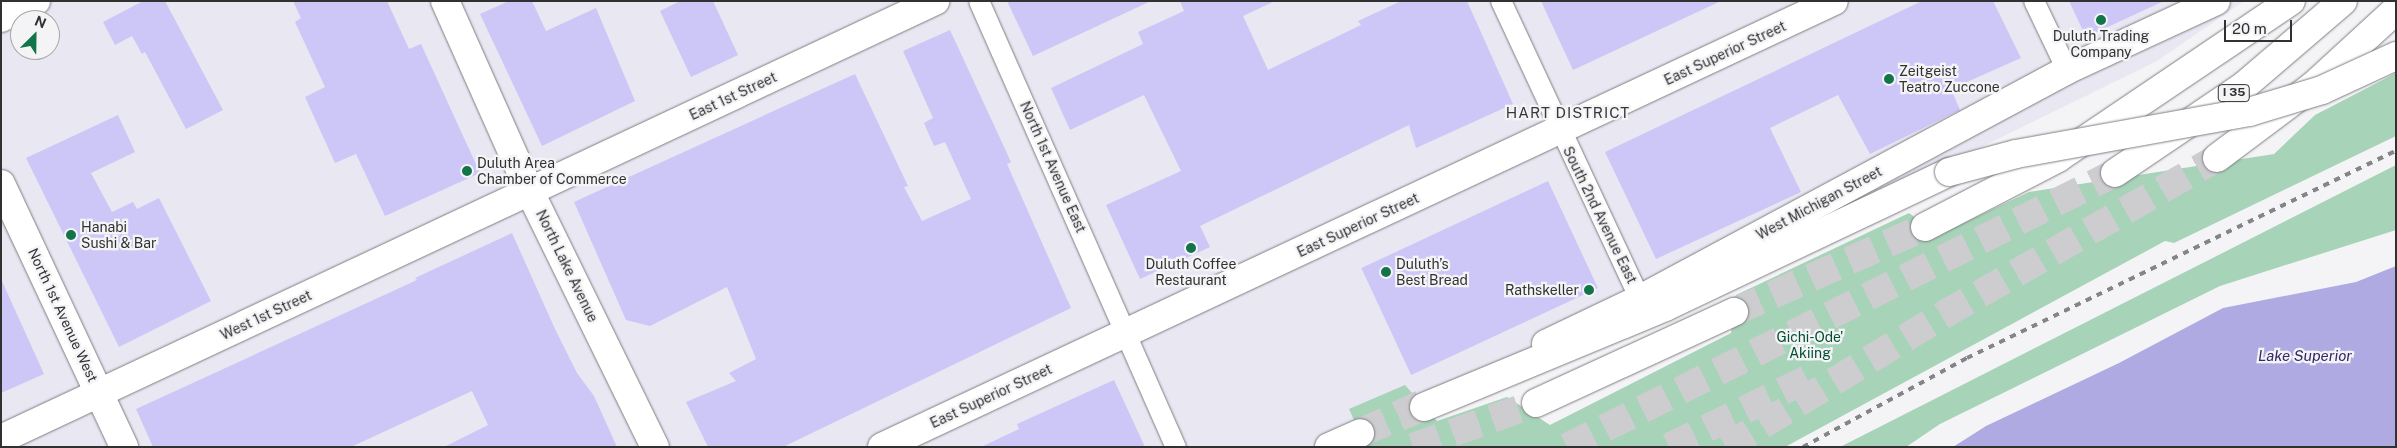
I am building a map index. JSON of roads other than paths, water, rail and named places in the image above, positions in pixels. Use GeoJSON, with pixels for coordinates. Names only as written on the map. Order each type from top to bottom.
{"type":"FeatureCollection","features":[{"type":"Feature","properties":{"kind":"main road"},"geometry":{"type":"LineString","coordinates":[[1,18],[36,1]]}},
{"type":"Feature","properties":{"kind":"main road","name":"North Lake Avenue"},"geometry":{"type":"LineString","coordinates":[[445,1],[530,192],[655,447]]}},
{"type":"Feature","properties":{"kind":"main road","name":"East 1st Street"},"geometry":{"type":"LineString","coordinates":[[530,192],[935,1]]}},
{"type":"Feature","properties":{"kind":"main road","name":"East Superior Street"},"geometry":{"type":"LineString","coordinates":[[882,447],[1560,132],[1834,1]]}},
{"type":"Feature","properties":{"kind":"main road","name":"West Michigan Street"},"geometry":{"type":"LineString","coordinates":[[2216,1],[2067,70],[1640,299],[1422,405],[1665,308],[1949,172],[2016,154],[2258,110],[2322,90],[2396,56]]}},
{"type":"Feature","properties":{"kind":"main road"},"geometry":{"type":"LineString","coordinates":[[1925,227],[2058,158],[2291,1]]}},
{"type":"Feature","properties":{"kind":"main road","name":"I 35"},"geometry":{"type":"LineString","coordinates":[[2115,173],[2244,85],[2343,1]]}},
{"type":"Feature","properties":{"kind":"main road"},"geometry":{"type":"LineString","coordinates":[[2217,158],[2313,86],[2396,10]]}},
{"type":"Feature","properties":{"kind":"main road","name":"North 1st Avenue West"},"geometry":{"type":"LineString","coordinates":[[1,184],[124,447]]}},
{"type":"Feature","properties":{"kind":"main road","name":"West 1st Street"},"geometry":{"type":"LineString","coordinates":[[1,439],[530,192]]}},
{"type":"Feature","properties":{"kind":"main road"},"geometry":{"type":"LineString","coordinates":[[1536,403],[1734,312]]}},
{"type":"Feature","properties":{"kind":"main road"},"geometry":{"type":"LineString","coordinates":[[1329,447],[1360,433]]}},
{"type":"Feature","properties":{"kind":"street","name":"North 1st Avenue East"},"geometry":{"type":"LineString","coordinates":[[979,1],[1128,333],[1176,447]]}},
{"type":"Feature","properties":{"kind":"street","name":"South 2nd Avenue East"},"geometry":{"type":"LineString","coordinates":[[1501,1],[1560,132],[1640,299]]}},
{"type":"Feature","properties":{"kind":"street"},"geometry":{"type":"LineString","coordinates":[[2034,1],[2067,70]]}},
{"type":"Feature","properties":{"kind":"water","name":"Lake Superior"},"geometry":{"type":"Polygon","coordinates":[[[2396,233],[2396,447],[1909,447],[1941,426],[2396,233]]]}},
{"type":"Feature","properties":{"kind":"tunnel"},"geometry":{"type":"LineString","coordinates":[[1726,447],[1943,315],[2217,158]]}},
{"type":"Feature","properties":{"kind":"tunnel"},"geometry":{"type":"LineString","coordinates":[[1567,447],[2115,173]]}},
{"type":"Feature","properties":{"kind":"tunnel"},"geometry":{"type":"LineString","coordinates":[[1734,312],[1925,227]]}},
{"type":"Feature","properties":{"kind":"tunnel"},"geometry":{"type":"LineString","coordinates":[[1669,447],[1807,379]]}},
{"type":"Feature","properties":{"kind":"tunnel"},"geometry":{"type":"LineString","coordinates":[[1413,447],[1536,403]]}},
{"type":"Feature","properties":{"kind":"tunnel"},"geometry":{"type":"LineString","coordinates":[[1360,433],[1421,404]]}},
{"type":"Feature","properties":{"kind":"tunnel"},"geometry":{"type":"LineString","coordinates":[[1360,433],[1424,407]]}},
{"type":"Feature","properties":{"kind":"railway"},"geometry":{"type":"LineString","coordinates":[[1803,447],[1967,358],[2396,151]]}},
{"type":"Feature","properties":{"kind":"place","name":"Duluth Trading Company"},"geometry":{"type":"Point","coordinates":[2101,20]}},
{"type":"Feature","properties":{"kind":"place","name":"Zeitgeist Teatro Zuccone"},"geometry":{"type":"Point","coordinates":[1889,79]}},
{"type":"Feature","properties":{"kind":"place","name":"Duluth Area Chamber of Commerce"},"geometry":{"type":"Point","coordinates":[467,171]}},
{"type":"Feature","properties":{"kind":"place","name":"Hanabi Sushi & Bar"},"geometry":{"type":"Point","coordinates":[71,235]}},
{"type":"Feature","properties":{"kind":"place","name":"Duluth Coffee Restaurant"},"geometry":{"type":"Point","coordinates":[1191,248]}},
{"type":"Feature","properties":{"kind":"place","name":"Duluth’s Best Bread"},"geometry":{"type":"Point","coordinates":[1386,272]}},
{"type":"Feature","properties":{"kind":"place","name":"Rathskeller"},"geometry":{"type":"Point","coordinates":[1589,290]}},
{"type":"Feature","properties":{"kind":"district","name":"HART DISTRICT"},"geometry":{"type":"Point","coordinates":[1568,113]}},
{"type":"Feature","properties":{"kind":"park label","name":"Gichi-Ode' Akiing"},"geometry":{"type":"Point","coordinates":[1810,346]}}]}
